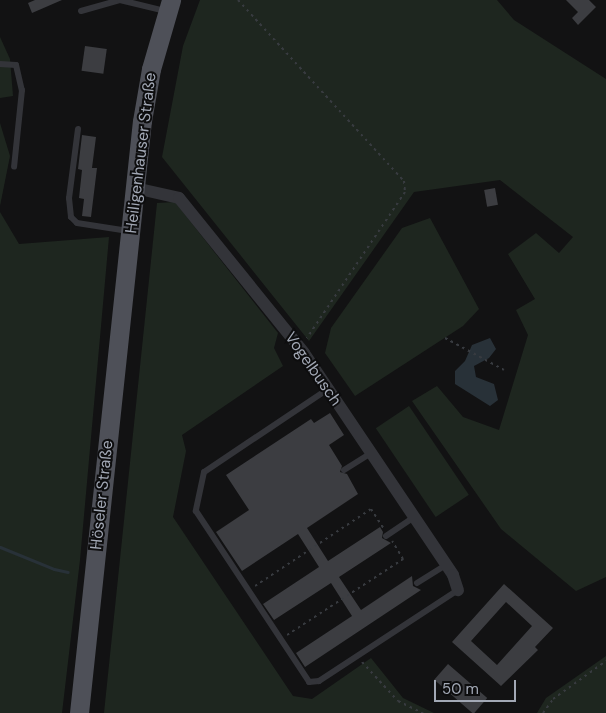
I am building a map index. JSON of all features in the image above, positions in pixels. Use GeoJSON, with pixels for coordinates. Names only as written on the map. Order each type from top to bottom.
{"type":"FeatureCollection","features":[{"type":"Feature","properties":{"kind":"main road","name":"Heiligenhauser Straße"},"geometry":{"type":"LineString","coordinates":[[126,278],[135,188],[151,69],[168,6]]}},
{"type":"Feature","properties":{"kind":"main road","name":"Höseler Straße"},"geometry":{"type":"LineString","coordinates":[[78,713],[126,278]]}},
{"type":"Feature","properties":{"kind":"street","name":"Vogelbusch"},"geometry":{"type":"LineString","coordinates":[[135,188],[179,198],[300,348],[446,565],[458,590]]}},
{"type":"Feature","properties":{"kind":"lane"},"geometry":{"type":"LineString","coordinates":[[81,11],[120,0],[168,6]]}},
{"type":"Feature","properties":{"kind":"lane"},"geometry":{"type":"LineString","coordinates":[[0,64],[16,65],[22,90],[14,167]]}},
{"type":"Feature","properties":{"kind":"lane"},"geometry":{"type":"LineString","coordinates":[[78,129],[69,198],[72,217],[77,223],[132,232]]}},
{"type":"Feature","properties":{"kind":"lane"},"geometry":{"type":"LineString","coordinates":[[328,389],[204,472],[196,511],[309,682],[319,681],[458,590]]}},
{"type":"Feature","properties":{"kind":"lane"},"geometry":{"type":"LineString","coordinates":[[344,470],[371,453]]}},
{"type":"Feature","properties":{"kind":"lane"},"geometry":{"type":"LineString","coordinates":[[387,536],[414,517]]}},
{"type":"Feature","properties":{"kind":"lane"},"geometry":{"type":"LineString","coordinates":[[417,583],[446,565]]}},
{"type":"Feature","properties":{"kind":"path"},"geometry":{"type":"LineString","coordinates":[[238,0],[404,181],[405,192],[300,348]]}},
{"type":"Feature","properties":{"kind":"path"},"geometry":{"type":"LineString","coordinates":[[445,338],[467,347],[491,364],[504,370]]}},
{"type":"Feature","properties":{"kind":"path"},"geometry":{"type":"LineString","coordinates":[[248,590],[371,509],[403,559],[281,639]]}},
{"type":"Feature","properties":{"kind":"path"},"geometry":{"type":"LineString","coordinates":[[357,656],[398,701],[423,713]]}},
{"type":"Feature","properties":{"kind":"path"},"geometry":{"type":"LineString","coordinates":[[543,713],[553,699],[606,661]]}},
{"type":"Feature","properties":{"kind":"shaded area"},"geometry":{"type":"Polygon","coordinates":[[[200,0],[497,0],[514,20],[606,79],[606,577],[576,591],[501,529],[412,401],[437,386],[463,417],[499,430],[528,335],[516,310],[535,299],[508,254],[536,233],[559,253],[573,237],[500,180],[414,192],[309,341],[162,157],[183,46],[200,0]]]}},
{"type":"Feature","properties":{"kind":"shaded area"},"geometry":{"type":"Polygon","coordinates":[[[0,37],[10,59],[13,96],[0,98],[0,37]]]}},
{"type":"Feature","properties":{"kind":"shaded area"},"geometry":{"type":"Polygon","coordinates":[[[0,123],[10,156],[0,206],[0,123]]]}},
{"type":"Feature","properties":{"kind":"shaded area"},"geometry":{"type":"Polygon","coordinates":[[[175,202],[278,333],[274,348],[283,366],[182,435],[186,451],[173,517],[293,696],[312,699],[371,658],[403,698],[434,713],[104,713],[157,203],[175,202]]]}},
{"type":"Feature","properties":{"kind":"shaded area"},"geometry":{"type":"Polygon","coordinates":[[[0,212],[19,244],[109,237],[80,560],[62,713],[0,713],[0,212]]]}},
{"type":"Feature","properties":{"kind":"shaded area"},"geometry":{"type":"Polygon","coordinates":[[[430,218],[479,309],[463,326],[355,396],[325,353],[331,328],[402,228],[430,218]]]}},
{"type":"Feature","properties":{"kind":"shaded area"},"geometry":{"type":"Polygon","coordinates":[[[490,338],[496,349],[489,358],[474,366],[476,377],[494,384],[498,400],[490,406],[455,384],[455,371],[465,361],[472,345],[490,338]]]}},
{"type":"Feature","properties":{"kind":"shaded area"},"geometry":{"type":"Polygon","coordinates":[[[409,406],[469,495],[436,517],[376,428],[409,406]]]}},
{"type":"Feature","properties":{"kind":"shaded area"},"geometry":{"type":"Polygon","coordinates":[[[606,656],[606,713],[537,713],[546,698],[606,656]]]}},
{"type":"Feature","properties":{"kind":"building"},"geometry":{"type":"Polygon","coordinates":[[[35,0],[62,0],[32,13],[28,3],[35,0]]]}},
{"type":"Feature","properties":{"kind":"building"},"geometry":{"type":"Polygon","coordinates":[[[566,0],[589,0],[596,7],[578,25],[572,18],[578,12],[566,0]]]}},
{"type":"Feature","properties":{"kind":"building"},"geometry":{"type":"Polygon","coordinates":[[[85,46],[107,49],[103,74],[82,71],[85,46]]]}},
{"type":"Feature","properties":{"kind":"building"},"geometry":{"type":"Polygon","coordinates":[[[82,135],[96,137],[92,168],[97,168],[91,217],[82,216],[84,199],[79,198],[82,170],[78,169],[82,135]]]}},
{"type":"Feature","properties":{"kind":"building"},"geometry":{"type":"Polygon","coordinates":[[[495,188],[498,205],[487,207],[484,190],[495,188]]]}},
{"type":"Feature","properties":{"kind":"building"},"geometry":{"type":"Polygon","coordinates":[[[330,413],[344,435],[329,445],[342,466],[340,472],[347,474],[358,494],[307,528],[328,561],[380,527],[383,532],[382,538],[391,543],[339,577],[361,610],[412,576],[413,586],[421,590],[305,667],[296,653],[352,616],[331,583],[274,620],[263,604],[319,567],[298,534],[242,571],[216,532],[249,510],[226,475],[311,419],[314,423],[330,413]]]}},
{"type":"Feature","properties":{"kind":"building"},"geometry":{"type":"Polygon","coordinates":[[[504,584],[553,628],[535,647],[538,650],[501,686],[452,642],[504,584]],[[506,602],[471,641],[497,665],[532,626],[506,602]]]}},
{"type":"Feature","properties":{"kind":"building"},"geometry":{"type":"Polygon","coordinates":[[[448,664],[487,698],[472,713],[434,680],[448,664]]]}},
{"type":"Feature","properties":{"kind":"waterway"},"geometry":{"type":"LineString","coordinates":[[0,547],[54,569],[68,572]]}}]}
